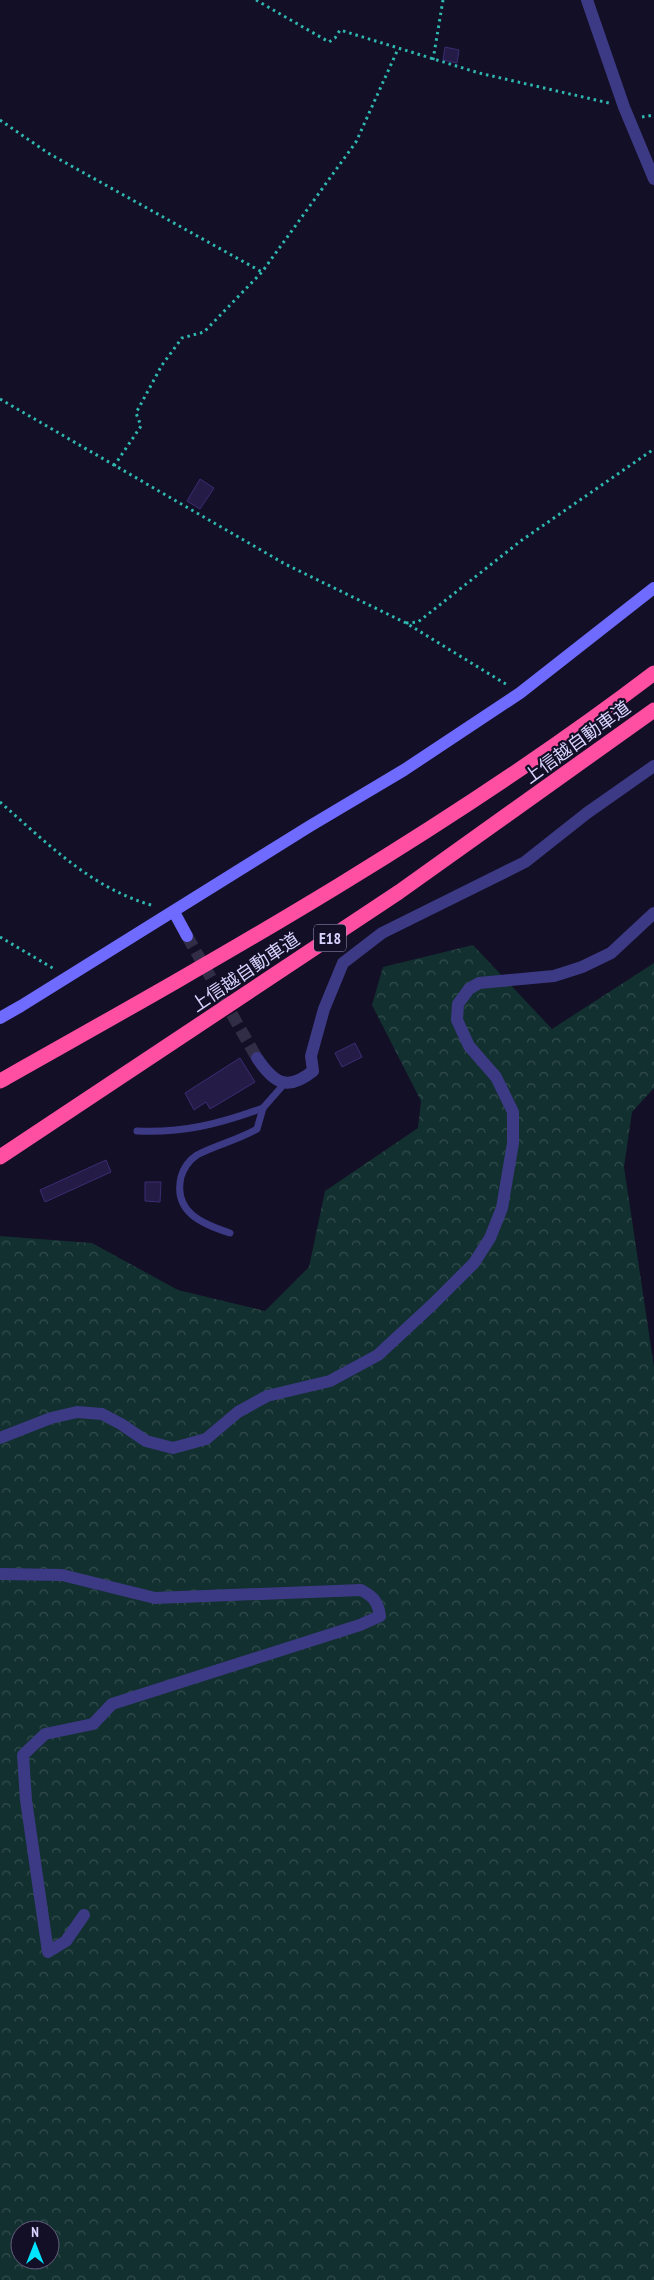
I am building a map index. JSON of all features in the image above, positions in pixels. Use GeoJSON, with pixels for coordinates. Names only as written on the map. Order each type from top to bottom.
{"type":"FeatureCollection","features":[{"type":"Feature","properties":{"kind":"highway","name":"上信越自動車道"},"geometry":{"type":"LineString","coordinates":[[0,1081],[234,949],[400,848],[557,744],[654,673]]}},
{"type":"Feature","properties":{"kind":"highway","name":"上信越自動車道"},"geometry":{"type":"LineString","coordinates":[[0,1157],[399,892],[654,710]]}},
{"type":"Feature","properties":{"kind":"street"},"geometry":{"type":"LineString","coordinates":[[587,0],[624,107],[654,179]]}},
{"type":"Feature","properties":{"kind":"street"},"geometry":{"type":"LineString","coordinates":[[0,1018],[404,770],[520,693],[654,588]]}},
{"type":"Feature","properties":{"kind":"street"},"geometry":{"type":"LineString","coordinates":[[257,1058],[269,1076],[285,1083],[301,1080],[313,1071],[311,1056],[324,1008],[343,963],[382,933],[525,862],[587,813],[654,766]]}},
{"type":"Feature","properties":{"kind":"street"},"geometry":{"type":"LineString","coordinates":[[174,912],[187,936]]}},
{"type":"Feature","properties":{"kind":"street"},"geometry":{"type":"LineString","coordinates":[[0,1438],[51,1418],[77,1412],[102,1414],[146,1441],[173,1448],[206,1439],[238,1412],[267,1396],[330,1381],[378,1355],[474,1263],[490,1238],[502,1208],[514,1143],[513,1112],[496,1077],[469,1046],[457,1020],[458,1004],[469,989],[479,983],[554,976],[611,954],[654,913]]}},
{"type":"Feature","properties":{"kind":"street"},"geometry":{"type":"LineString","coordinates":[[0,1574],[62,1575],[155,1598],[361,1590],[373,1596],[378,1604],[380,1616],[360,1626],[112,1704],[93,1724],[45,1734],[23,1756],[26,1800],[48,1952],[66,1941],[84,1915]]}},
{"type":"Feature","properties":{"kind":"lane"},"geometry":{"type":"LineString","coordinates":[[230,1232],[196,1220],[183,1204],[178,1191],[183,1169],[195,1156],[239,1139],[257,1129],[263,1108],[285,1083]]}},
{"type":"Feature","properties":{"kind":"lane"},"geometry":{"type":"LineString","coordinates":[[137,1131],[170,1132],[228,1121],[263,1108]]}},
{"type":"Feature","properties":{"kind":"path"},"geometry":{"type":"LineString","coordinates":[[256,0],[329,42],[335,38],[340,30],[389,44],[398,49],[433,60],[624,107]]}},
{"type":"Feature","properties":{"kind":"path"},"geometry":{"type":"LineString","coordinates":[[433,60],[443,0]]}},
{"type":"Feature","properties":{"kind":"path"},"geometry":{"type":"LineString","coordinates":[[114,466],[141,426],[136,413],[167,358],[182,338],[204,332],[262,272],[356,142],[398,49]]}},
{"type":"Feature","properties":{"kind":"path"},"geometry":{"type":"LineString","coordinates":[[0,120],[48,153],[262,272]]}},
{"type":"Feature","properties":{"kind":"path"},"geometry":{"type":"LineString","coordinates":[[0,399],[285,564],[406,623],[520,693]]}},
{"type":"Feature","properties":{"kind":"path"},"geometry":{"type":"LineString","coordinates":[[406,623],[418,622],[522,540],[654,449]]}},
{"type":"Feature","properties":{"kind":"path"},"geometry":{"type":"LineString","coordinates":[[0,802],[63,857],[92,879],[148,905],[174,912]]}},
{"type":"Feature","properties":{"kind":"path"},"geometry":{"type":"LineString","coordinates":[[0,937],[69,977]]}},
{"type":"Feature","properties":{"kind":"green space"},"geometry":{"type":"Polygon","coordinates":[[[473,945],[552,1029],[654,963],[654,1088],[632,1112],[624,1167],[654,1367],[654,2280],[0,2280],[0,1236],[92,1243],[178,1290],[265,1311],[309,1267],[325,1191],[418,1128],[421,1101],[372,1005],[383,967],[473,945]]]}},
{"type":"Feature","properties":{"kind":"building"},"geometry":{"type":"Polygon","coordinates":[[[445,47],[459,50],[457,63],[443,60],[445,47]]]}},
{"type":"Feature","properties":{"kind":"building"},"geometry":{"type":"Polygon","coordinates":[[[200,479],[214,488],[200,509],[187,501],[200,479]]]}},
{"type":"Feature","properties":{"kind":"building"},"geometry":{"type":"Polygon","coordinates":[[[355,1043],[362,1057],[342,1067],[335,1053],[355,1043]]]}},
{"type":"Feature","properties":{"kind":"building"},"geometry":{"type":"Polygon","coordinates":[[[240,1058],[255,1082],[210,1109],[206,1102],[194,1110],[185,1093],[240,1058]]]}},
{"type":"Feature","properties":{"kind":"building"},"geometry":{"type":"Polygon","coordinates":[[[106,1160],[111,1172],[45,1202],[40,1190],[106,1160]]]}},
{"type":"Feature","properties":{"kind":"building"},"geometry":{"type":"Polygon","coordinates":[[[145,1182],[161,1182],[160,1202],[145,1201],[145,1182]]]}},
{"type":"Feature","properties":{"kind":"tunnel"},"geometry":{"type":"LineString","coordinates":[[187,936],[257,1058]]}}]}
